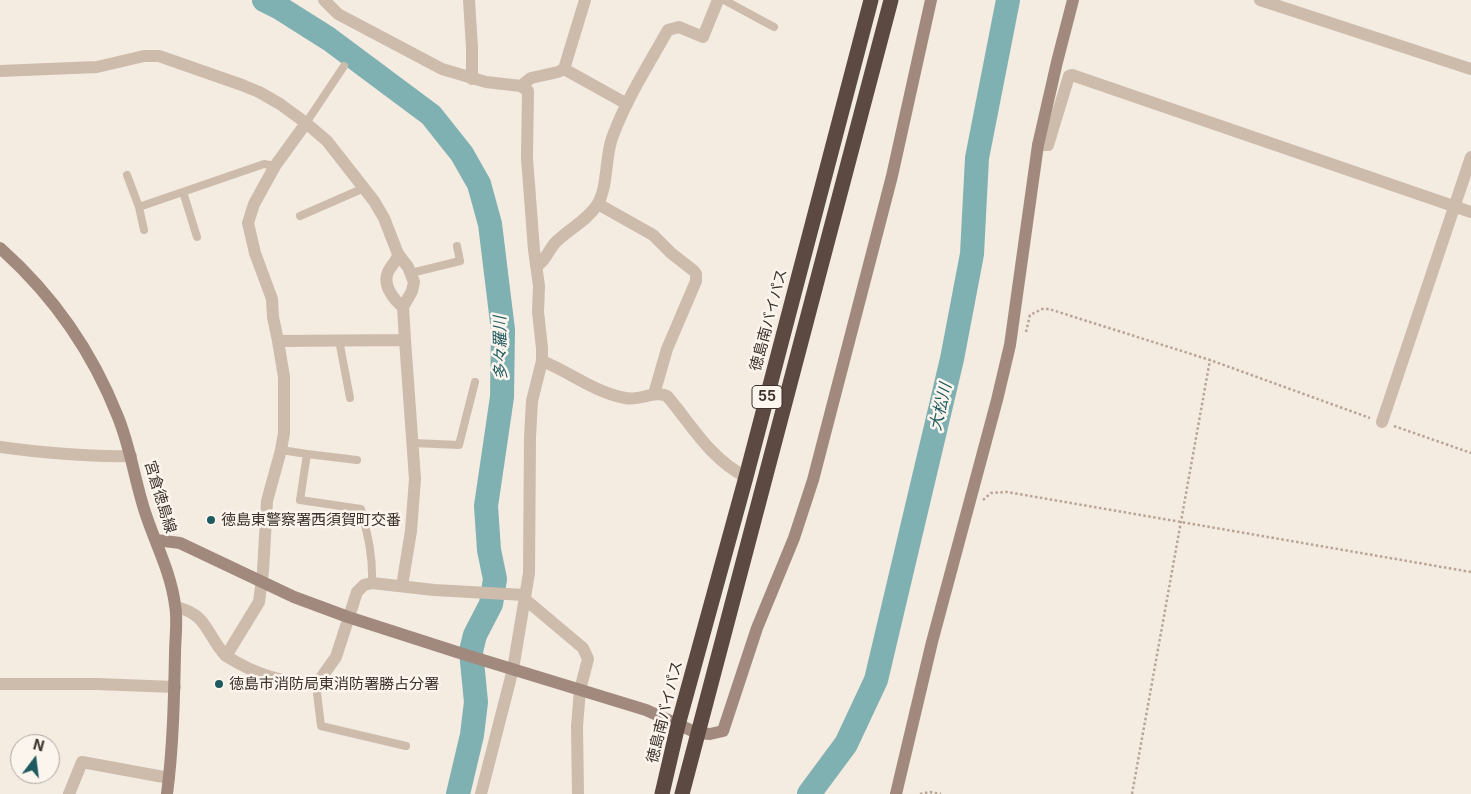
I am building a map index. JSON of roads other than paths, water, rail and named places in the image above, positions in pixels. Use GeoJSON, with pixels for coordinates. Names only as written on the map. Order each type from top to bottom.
{"type":"FeatureCollection","features":[{"type":"Feature","properties":{"kind":"highway","name":"徳島南バイパス"},"geometry":{"type":"LineString","coordinates":[[662,794],[678,725],[746,477],[871,0]]}},
{"type":"Feature","properties":{"kind":"highway","name":"55"},"geometry":{"type":"LineString","coordinates":[[682,794],[890,0]]}},
{"type":"Feature","properties":{"kind":"street"},"geometry":{"type":"LineString","coordinates":[[324,0],[338,14],[442,69],[472,79],[521,86],[528,91],[527,158],[539,286],[538,312],[542,361],[532,401],[529,573],[513,669],[481,794]]}},
{"type":"Feature","properties":{"kind":"street"},"geometry":{"type":"LineString","coordinates":[[469,0],[472,79]]}},
{"type":"Feature","properties":{"kind":"street"},"geometry":{"type":"LineString","coordinates":[[521,86],[531,78],[564,69],[585,0]]}},
{"type":"Feature","properties":{"kind":"street"},"geometry":{"type":"LineString","coordinates":[[536,266],[541,264],[555,244],[598,204],[612,138],[627,104],[668,30],[679,27],[703,37],[718,0]]}},
{"type":"Feature","properties":{"kind":"street"},"geometry":{"type":"LineString","coordinates":[[156,540],[180,543],[216,558],[294,597],[348,617],[646,710],[697,733],[723,732],[757,628],[794,538],[813,480],[892,176],[930,0]]}},
{"type":"Feature","properties":{"kind":"street"},"geometry":{"type":"LineString","coordinates":[[896,794],[932,642],[1010,345],[1038,145],[1073,0]]}},
{"type":"Feature","properties":{"kind":"street"},"geometry":{"type":"LineString","coordinates":[[1260,0],[1471,69]]}},
{"type":"Feature","properties":{"kind":"street"},"geometry":{"type":"LineString","coordinates":[[0,71],[97,67],[144,56],[159,56],[259,92],[306,122],[327,141],[364,188],[384,218],[398,254],[412,273],[414,282],[412,291],[403,307],[413,443],[414,505],[402,586]]}},
{"type":"Feature","properties":{"kind":"street"},"geometry":{"type":"LineString","coordinates":[[564,69],[627,104]]}},
{"type":"Feature","properties":{"kind":"street"},"geometry":{"type":"LineString","coordinates":[[1038,145],[1048,145],[1069,76],[1072,75],[1471,212]]}},
{"type":"Feature","properties":{"kind":"street"},"geometry":{"type":"LineString","coordinates":[[226,656],[259,602],[267,501],[281,450],[286,410],[284,377],[273,317],[272,299],[255,253],[248,223],[254,204],[275,166],[306,122]]}},
{"type":"Feature","properties":{"kind":"street"},"geometry":{"type":"LineString","coordinates":[[1382,422],[1471,157]]}},
{"type":"Feature","properties":{"kind":"street"},"geometry":{"type":"LineString","coordinates":[[598,204],[653,235],[671,254],[696,274],[696,282],[667,349],[654,394]]}},
{"type":"Feature","properties":{"kind":"street","name":"宮倉徳島線"},"geometry":{"type":"LineString","coordinates":[[0,248],[44,293],[81,341],[98,370],[119,418],[146,515],[171,585],[176,607],[175,687],[167,794]]}},
{"type":"Feature","properties":{"kind":"street"},"geometry":{"type":"LineString","coordinates":[[398,254],[386,277],[388,289],[396,301],[403,307]]}},
{"type":"Feature","properties":{"kind":"street"},"geometry":{"type":"LineString","coordinates":[[278,341],[405,340]]}},
{"type":"Feature","properties":{"kind":"street"},"geometry":{"type":"LineString","coordinates":[[542,361],[589,386],[607,393],[626,398],[641,398],[660,393],[667,396],[694,432],[724,463],[746,477]]}},
{"type":"Feature","properties":{"kind":"street"},"geometry":{"type":"LineString","coordinates":[[0,447],[52,455],[131,456]]}},
{"type":"Feature","properties":{"kind":"street"},"geometry":{"type":"LineString","coordinates":[[176,607],[197,615],[226,656],[246,669],[288,682],[316,685],[336,657],[357,592],[364,585],[372,583],[526,597],[583,648],[587,654],[587,664],[580,690],[577,726],[578,794]]}},
{"type":"Feature","properties":{"kind":"street"},"geometry":{"type":"LineString","coordinates":[[0,684],[97,684],[175,687]]}},
{"type":"Feature","properties":{"kind":"street"},"geometry":{"type":"LineString","coordinates":[[69,794],[82,762],[169,778]]}},
{"type":"Feature","properties":{"kind":"lane"},"geometry":{"type":"LineString","coordinates":[[724,0],[774,27]]}},
{"type":"Feature","properties":{"kind":"lane"},"geometry":{"type":"LineString","coordinates":[[306,122],[344,66]]}},
{"type":"Feature","properties":{"kind":"lane"},"geometry":{"type":"LineString","coordinates":[[138,207],[264,164],[275,166]]}},
{"type":"Feature","properties":{"kind":"lane"},"geometry":{"type":"LineString","coordinates":[[128,175],[144,230]]}},
{"type":"Feature","properties":{"kind":"lane"},"geometry":{"type":"LineString","coordinates":[[300,216],[364,188]]}},
{"type":"Feature","properties":{"kind":"lane"},"geometry":{"type":"LineString","coordinates":[[183,192],[197,237]]}},
{"type":"Feature","properties":{"kind":"lane"},"geometry":{"type":"LineString","coordinates":[[412,273],[460,261],[457,246]]}},
{"type":"Feature","properties":{"kind":"lane"},"geometry":{"type":"LineString","coordinates":[[339,340],[350,398]]}},
{"type":"Feature","properties":{"kind":"lane"},"geometry":{"type":"LineString","coordinates":[[413,443],[459,445],[475,382]]}},
{"type":"Feature","properties":{"kind":"lane"},"geometry":{"type":"LineString","coordinates":[[281,450],[357,460]]}},
{"type":"Feature","properties":{"kind":"lane"},"geometry":{"type":"LineString","coordinates":[[307,454],[300,500],[361,509],[373,562],[372,583]]}},
{"type":"Feature","properties":{"kind":"lane"},"geometry":{"type":"LineString","coordinates":[[316,685],[321,726],[406,746]]}},
{"type":"Feature","properties":{"kind":"waterway","name":"多々羅川"},"geometry":{"type":"LineString","coordinates":[[264,0],[329,39],[431,115],[462,154],[479,184],[490,224],[503,330],[502,397],[486,506],[489,550],[495,579],[491,604],[475,635],[471,651],[476,702],[472,735],[458,794]]}},
{"type":"Feature","properties":{"kind":"waterway","name":"大松川"},"geometry":{"type":"LineString","coordinates":[[809,794],[846,744],[876,680],[952,359],[972,254],[977,158],[1008,0]]}},
{"type":"Feature","properties":{"kind":"place","name":"徳島東警察署西須賀町交番"},"geometry":{"type":"Point","coordinates":[211,520]}},
{"type":"Feature","properties":{"kind":"place","name":"徳島市消防局東消防署勝占分署"},"geometry":{"type":"Point","coordinates":[219,684]}}]}
